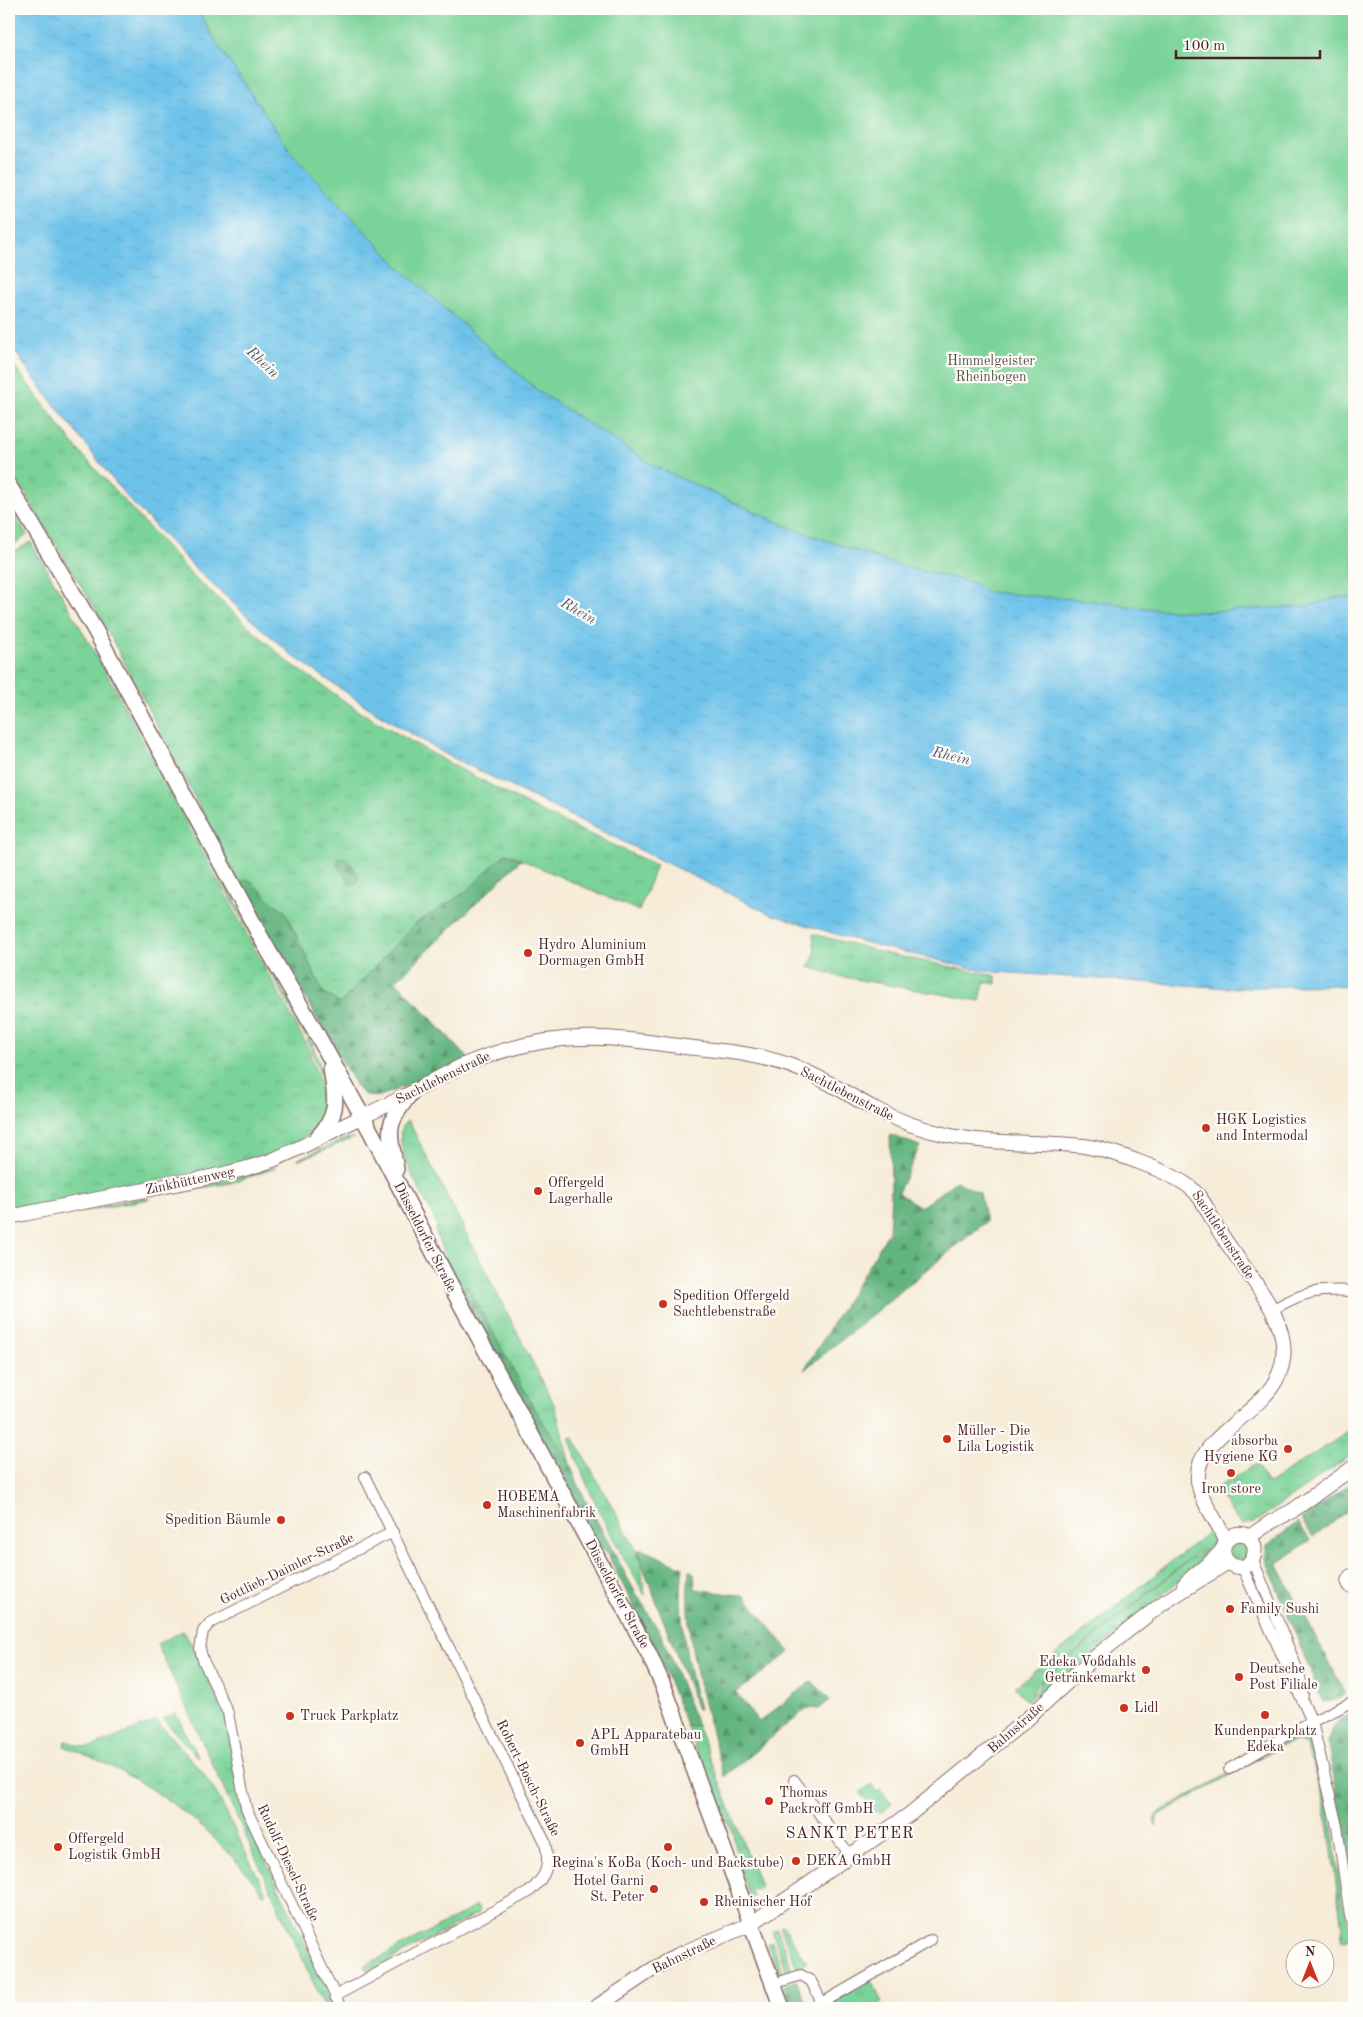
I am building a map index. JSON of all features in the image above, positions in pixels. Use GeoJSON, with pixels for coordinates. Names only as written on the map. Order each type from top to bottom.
{"type":"FeatureCollection","features":[{"type":"Feature","properties":{"kind":"main road","name":"Düsseldorfer Straße"},"geometry":{"type":"LineString","coordinates":[[9,486],[90,622],[264,943],[362,1116],[649,1654],[665,1690],[782,2008]]}},
{"type":"Feature","properties":{"kind":"main road"},"geometry":{"type":"LineString","coordinates":[[316,1139],[328,1125],[335,1109],[334,1088],[328,1054]]}},
{"type":"Feature","properties":{"kind":"main road"},"geometry":{"type":"LineString","coordinates":[[400,1187],[391,1145],[390,1129],[395,1113],[410,1094]]}},
{"type":"Feature","properties":{"kind":"street","name":"Sachtlebenstraße"},"geometry":{"type":"LineString","coordinates":[[362,1116],[410,1094],[461,1066],[495,1052],[553,1040],[607,1038],[726,1051],[772,1060],[819,1077],[872,1108],[918,1128],[971,1139],[1090,1147],[1116,1154],[1174,1177],[1191,1187],[1199,1196],[1215,1225],[1272,1310],[1280,1328],[1283,1344],[1279,1374],[1256,1407],[1214,1442],[1205,1452],[1200,1463],[1198,1480],[1206,1502],[1219,1513],[1241,1548]]}},
{"type":"Feature","properties":{"kind":"street","name":"Zinkhüttenweg"},"geometry":{"type":"LineString","coordinates":[[9,1217],[241,1170],[282,1156],[362,1116]]}},
{"type":"Feature","properties":{"kind":"street"},"geometry":{"type":"LineString","coordinates":[[1272,1310],[1311,1292],[1321,1290],[1354,1291]]}},
{"type":"Feature","properties":{"kind":"street","name":"Bahnstraße"},"geometry":{"type":"LineString","coordinates":[[1177,1594],[1193,1575],[1275,1529],[1287,1514],[1354,1467]]}},
{"type":"Feature","properties":{"kind":"street","name":"Robert-Bosch-Straße"},"geometry":{"type":"LineString","coordinates":[[335,1996],[529,1892],[539,1883],[547,1870],[548,1856],[546,1842],[365,1477]]}},
{"type":"Feature","properties":{"kind":"street","name":"Gottlieb-Daimler-Straße"},"geometry":{"type":"LineString","coordinates":[[201,1639],[203,1631],[210,1623],[393,1532]]}},
{"type":"Feature","properties":{"kind":"street"},"geometry":{"type":"LineString","coordinates":[[1241,1548],[1312,1722],[1337,1826],[1350,1916],[1354,1927]]}},
{"type":"Feature","properties":{"kind":"street","name":"Bahnstraße"},"geometry":{"type":"LineString","coordinates":[[595,2008],[650,1971],[678,1955],[751,1924],[910,1814],[1026,1720],[1088,1663],[1177,1594],[1228,1562],[1236,1567],[1241,1548]]}},
{"type":"Feature","properties":{"kind":"street"},"geometry":{"type":"LineString","coordinates":[[1354,1573],[1349,1575],[1346,1581],[1349,1587],[1354,1589]]}},
{"type":"Feature","properties":{"kind":"street","name":"Rudolf-Diesel-Straße"},"geometry":{"type":"LineString","coordinates":[[201,1639],[200,1649],[204,1660],[228,1713],[246,1808],[340,2008]]}},
{"type":"Feature","properties":{"kind":"street"},"geometry":{"type":"LineString","coordinates":[[1229,1769],[1297,1729],[1354,1701]]}},
{"type":"Feature","properties":{"kind":"street"},"geometry":{"type":"LineString","coordinates":[[794,1780],[850,1855]]}},
{"type":"Feature","properties":{"kind":"street"},"geometry":{"type":"LineString","coordinates":[[773,1984],[801,1975],[811,1981],[822,2003],[931,1940]]}},
{"type":"Feature","properties":{"kind":"green space","name":"Himmelgeister Rheinbogen"},"geometry":{"type":"Polygon","coordinates":[[[43,9],[1354,9],[1354,781],[986,748],[43,9]]]}},
{"type":"Feature","properties":{"kind":"green space"},"geometry":{"type":"Polygon","coordinates":[[[9,359],[78,450],[193,576],[287,661],[362,713],[440,758],[541,812],[656,865],[639,911],[506,853],[467,891],[415,924],[340,1004],[323,992],[284,910],[271,904],[261,890],[238,881],[103,622],[9,467],[9,359]]]}},
{"type":"Feature","properties":{"kind":"green space"},"geometry":{"type":"Polygon","coordinates":[[[9,506],[27,535],[9,549],[9,506]]]}},
{"type":"Feature","properties":{"kind":"green space"},"geometry":{"type":"Polygon","coordinates":[[[31,542],[99,660],[306,1044],[321,1085],[325,1109],[329,1110],[317,1129],[298,1142],[242,1166],[208,1170],[9,1212],[9,554],[31,542]]]}},
{"type":"Feature","properties":{"kind":"green space"},"geometry":{"type":"Polygon","coordinates":[[[102,654],[308,1035],[306,1037],[99,655],[102,654]]]}},
{"type":"Feature","properties":{"kind":"green space"},"geometry":{"type":"Polygon","coordinates":[[[506,853],[521,860],[396,981],[469,1059],[386,1094],[377,1096],[365,1095],[360,1092],[353,1082],[238,881],[250,880],[270,900],[284,910],[323,992],[340,1004],[415,924],[467,891],[506,853]]]}},
{"type":"Feature","properties":{"kind":"green space"},"geometry":{"type":"Polygon","coordinates":[[[343,857],[352,865],[359,876],[357,883],[351,885],[337,865],[338,860],[343,857]]]}},
{"type":"Feature","properties":{"kind":"green space"},"geometry":{"type":"Polygon","coordinates":[[[813,934],[888,954],[996,976],[996,984],[984,982],[980,1001],[837,976],[809,967],[815,953],[813,934]]]}},
{"type":"Feature","properties":{"kind":"green space"},"geometry":{"type":"Polygon","coordinates":[[[310,1038],[328,1087],[327,1092],[307,1039],[310,1038]]]}},
{"type":"Feature","properties":{"kind":"green space"},"geometry":{"type":"Polygon","coordinates":[[[408,1120],[555,1406],[570,1464],[532,1404],[467,1286],[460,1290],[449,1270],[435,1229],[438,1228],[434,1217],[413,1177],[403,1150],[402,1126],[408,1120]]]}},
{"type":"Feature","properties":{"kind":"green space"},"geometry":{"type":"Polygon","coordinates":[[[890,1135],[920,1146],[898,1193],[921,1207],[956,1181],[980,1193],[986,1222],[804,1370],[889,1232],[891,1190],[890,1135]]]}},
{"type":"Feature","properties":{"kind":"green space"},"geometry":{"type":"Polygon","coordinates":[[[354,1138],[299,1160],[298,1159],[345,1139],[354,1138]]]}},
{"type":"Feature","properties":{"kind":"green space"},"geometry":{"type":"Polygon","coordinates":[[[276,1168],[230,1183],[191,1190],[199,1186],[276,1168]]]}},
{"type":"Feature","properties":{"kind":"green space"},"geometry":{"type":"Polygon","coordinates":[[[145,1197],[149,1199],[57,1216],[59,1214],[145,1197]]]}},
{"type":"Feature","properties":{"kind":"green space"},"geometry":{"type":"Polygon","coordinates":[[[467,1285],[532,1404],[570,1464],[581,1491],[634,1590],[661,1634],[697,1725],[687,1727],[662,1664],[607,1553],[599,1549],[460,1290],[467,1285]]]}},
{"type":"Feature","properties":{"kind":"green space"},"geometry":{"type":"Polygon","coordinates":[[[1354,1428],[1354,1453],[1255,1522],[1242,1525],[1215,1489],[1256,1464],[1268,1484],[1354,1428]]]}},
{"type":"Feature","properties":{"kind":"green space"},"geometry":{"type":"Polygon","coordinates":[[[573,1437],[637,1551],[640,1558],[645,1595],[593,1499],[569,1438],[573,1437]]]}},
{"type":"Feature","properties":{"kind":"green space"},"geometry":{"type":"Polygon","coordinates":[[[1354,1481],[1354,1507],[1313,1537],[1301,1519],[1354,1481]]]}},
{"type":"Feature","properties":{"kind":"green space"},"geometry":{"type":"Polygon","coordinates":[[[1298,1522],[1310,1540],[1277,1564],[1346,1694],[1332,1701],[1323,1702],[1321,1698],[1265,1557],[1266,1546],[1298,1522]]]}},
{"type":"Feature","properties":{"kind":"green space"},"geometry":{"type":"Polygon","coordinates":[[[1212,1529],[1214,1542],[1207,1549],[1195,1554],[1037,1684],[1033,1690],[1033,1695],[1027,1702],[1015,1687],[1212,1529]]]}},
{"type":"Feature","properties":{"kind":"green space"},"geometry":{"type":"Polygon","coordinates":[[[1239,1542],[1246,1544],[1248,1551],[1246,1558],[1239,1560],[1232,1558],[1230,1551],[1232,1544],[1239,1542]]]}},
{"type":"Feature","properties":{"kind":"green space"},"geometry":{"type":"Polygon","coordinates":[[[641,1549],[683,1567],[681,1603],[684,1639],[699,1709],[697,1709],[637,1551],[641,1549]]]}},
{"type":"Feature","properties":{"kind":"green space"},"geometry":{"type":"Polygon","coordinates":[[[1206,1551],[1203,1554],[1209,1556],[1040,1698],[1034,1693],[1043,1680],[1190,1559],[1206,1551]]]}},
{"type":"Feature","properties":{"kind":"green space"},"geometry":{"type":"Polygon","coordinates":[[[689,1570],[694,1573],[695,1589],[745,1596],[790,1652],[736,1693],[759,1722],[812,1681],[830,1700],[819,1709],[807,1708],[724,1777],[703,1701],[692,1649],[688,1596],[689,1570]]]}},
{"type":"Feature","properties":{"kind":"green space"},"geometry":{"type":"Polygon","coordinates":[[[183,1631],[197,1653],[225,1716],[245,1817],[319,1973],[330,1991],[326,1992],[334,2008],[325,2008],[157,1644],[183,1631]]]}},
{"type":"Feature","properties":{"kind":"green space"},"geometry":{"type":"Polygon","coordinates":[[[1354,1710],[1354,1893],[1328,1744],[1331,1731],[1336,1723],[1354,1710]]]}},
{"type":"Feature","properties":{"kind":"green space"},"geometry":{"type":"Polygon","coordinates":[[[176,1713],[198,1758],[163,1719],[176,1713]]]}},
{"type":"Feature","properties":{"kind":"green space"},"geometry":{"type":"Polygon","coordinates":[[[157,1721],[201,1770],[218,1796],[266,1893],[263,1894],[222,1846],[175,1805],[122,1772],[64,1746],[65,1741],[88,1748],[157,1721]]]}},
{"type":"Feature","properties":{"kind":"green space"},"geometry":{"type":"Polygon","coordinates":[[[697,1725],[761,1888],[751,1890],[753,1897],[750,1898],[739,1867],[733,1834],[727,1819],[716,1807],[687,1727],[697,1725]]]}},
{"type":"Feature","properties":{"kind":"green space"},"geometry":{"type":"Polygon","coordinates":[[[1298,1735],[1298,1737],[1311,1744],[1328,1805],[1345,1914],[1354,1934],[1345,1941],[1341,1940],[1342,1929],[1329,1828],[1317,1778],[1307,1748],[1301,1743],[1281,1746],[1159,1815],[1155,1826],[1154,1824],[1154,1819],[1158,1813],[1298,1735]]]}},
{"type":"Feature","properties":{"kind":"green space"},"geometry":{"type":"Polygon","coordinates":[[[871,1784],[877,1792],[880,1790],[892,1804],[880,1813],[878,1811],[875,1812],[860,1793],[871,1784]]]}},
{"type":"Feature","properties":{"kind":"green space"},"geometry":{"type":"Polygon","coordinates":[[[477,1906],[480,1912],[368,1972],[364,1966],[477,1906]]]}},
{"type":"Feature","properties":{"kind":"green space"},"geometry":{"type":"Polygon","coordinates":[[[783,1925],[807,1962],[798,1970],[780,1927],[783,1925]]]}},
{"type":"Feature","properties":{"kind":"green space"},"geometry":{"type":"Polygon","coordinates":[[[777,1929],[792,1973],[787,1972],[772,1932],[777,1929]]]}},
{"type":"Feature","properties":{"kind":"green space"},"geometry":{"type":"Polygon","coordinates":[[[772,1942],[784,1974],[779,1974],[767,1944],[772,1942]]]}},
{"type":"Feature","properties":{"kind":"green space"},"geometry":{"type":"Polygon","coordinates":[[[871,1979],[883,2002],[873,2008],[828,2008],[826,2005],[871,1979]]]}},
{"type":"Feature","properties":{"kind":"green space"},"geometry":{"type":"Polygon","coordinates":[[[796,1980],[809,2008],[792,2008],[784,1985],[796,1980]]]}},
{"type":"Feature","properties":{"kind":"water","name":"Rhein"},"geometry":{"type":"Polygon","coordinates":[[[9,9],[197,9],[216,42],[293,155],[403,271],[538,391],[656,467],[793,529],[904,567],[971,582],[987,592],[1200,612],[1308,606],[1339,597],[1354,597],[1354,987],[1334,985],[1229,988],[983,971],[862,942],[770,914],[445,754],[372,710],[293,656],[198,571],[125,495],[29,372],[9,342],[9,9]]]}},
{"type":"Feature","properties":{"kind":"place","name":"Hydro Aluminium Dormagen GmbH"},"geometry":{"type":"Point","coordinates":[528,953]}},
{"type":"Feature","properties":{"kind":"place","name":"HGK Logistics and Intermodal"},"geometry":{"type":"Point","coordinates":[1206,1128]}},
{"type":"Feature","properties":{"kind":"place","name":"Offergeld Lagerhalle"},"geometry":{"type":"Point","coordinates":[538,1191]}},
{"type":"Feature","properties":{"kind":"place","name":"Spedition Offergeld Sachtlebenstraße"},"geometry":{"type":"Point","coordinates":[663,1304]}},
{"type":"Feature","properties":{"kind":"place","name":"Müller - Die Lila Logistik"},"geometry":{"type":"Point","coordinates":[947,1439]}},
{"type":"Feature","properties":{"kind":"place","name":"absorba Hygiene KG"},"geometry":{"type":"Point","coordinates":[1288,1449]}},
{"type":"Feature","properties":{"kind":"place","name":"Iron store"},"geometry":{"type":"Point","coordinates":[1231,1473]}},
{"type":"Feature","properties":{"kind":"place","name":"HOBEMA Maschinenfabrik"},"geometry":{"type":"Point","coordinates":[487,1505]}},
{"type":"Feature","properties":{"kind":"place","name":"Spedition Bäumle"},"geometry":{"type":"Point","coordinates":[281,1520]}},
{"type":"Feature","properties":{"kind":"place","name":"Family Sushi"},"geometry":{"type":"Point","coordinates":[1230,1609]}},
{"type":"Feature","properties":{"kind":"place","name":"Edeka Voßdahls Getränkemarkt"},"geometry":{"type":"Point","coordinates":[1146,1670]}},
{"type":"Feature","properties":{"kind":"place","name":"Deutsche Post Filiale"},"geometry":{"type":"Point","coordinates":[1239,1677]}},
{"type":"Feature","properties":{"kind":"place","name":"Lidl"},"geometry":{"type":"Point","coordinates":[1124,1708]}},
{"type":"Feature","properties":{"kind":"place","name":"Kundenparkplatz Edeka"},"geometry":{"type":"Point","coordinates":[1265,1715]}},
{"type":"Feature","properties":{"kind":"place","name":"Truck Parkplatz"},"geometry":{"type":"Point","coordinates":[290,1716]}},
{"type":"Feature","properties":{"kind":"place","name":"APL Apparatebau GmbH"},"geometry":{"type":"Point","coordinates":[580,1743]}},
{"type":"Feature","properties":{"kind":"place","name":"Thomas Packroff GmbH"},"geometry":{"type":"Point","coordinates":[769,1801]}},
{"type":"Feature","properties":{"kind":"place","name":"Offergeld Logistik GmbH"},"geometry":{"type":"Point","coordinates":[58,1847]}},
{"type":"Feature","properties":{"kind":"place","name":"Regina's KoBa (Koch- und Backstube)"},"geometry":{"type":"Point","coordinates":[668,1847]}},
{"type":"Feature","properties":{"kind":"place","name":"DEKA GmbH"},"geometry":{"type":"Point","coordinates":[796,1861]}},
{"type":"Feature","properties":{"kind":"place","name":"Hotel Garni St. Peter"},"geometry":{"type":"Point","coordinates":[654,1889]}},
{"type":"Feature","properties":{"kind":"place","name":"Rheinischer Hof"},"geometry":{"type":"Point","coordinates":[704,1902]}},
{"type":"Feature","properties":{"kind":"district","name":"SANKT PETER"},"geometry":{"type":"Point","coordinates":[850,1834]}}]}
